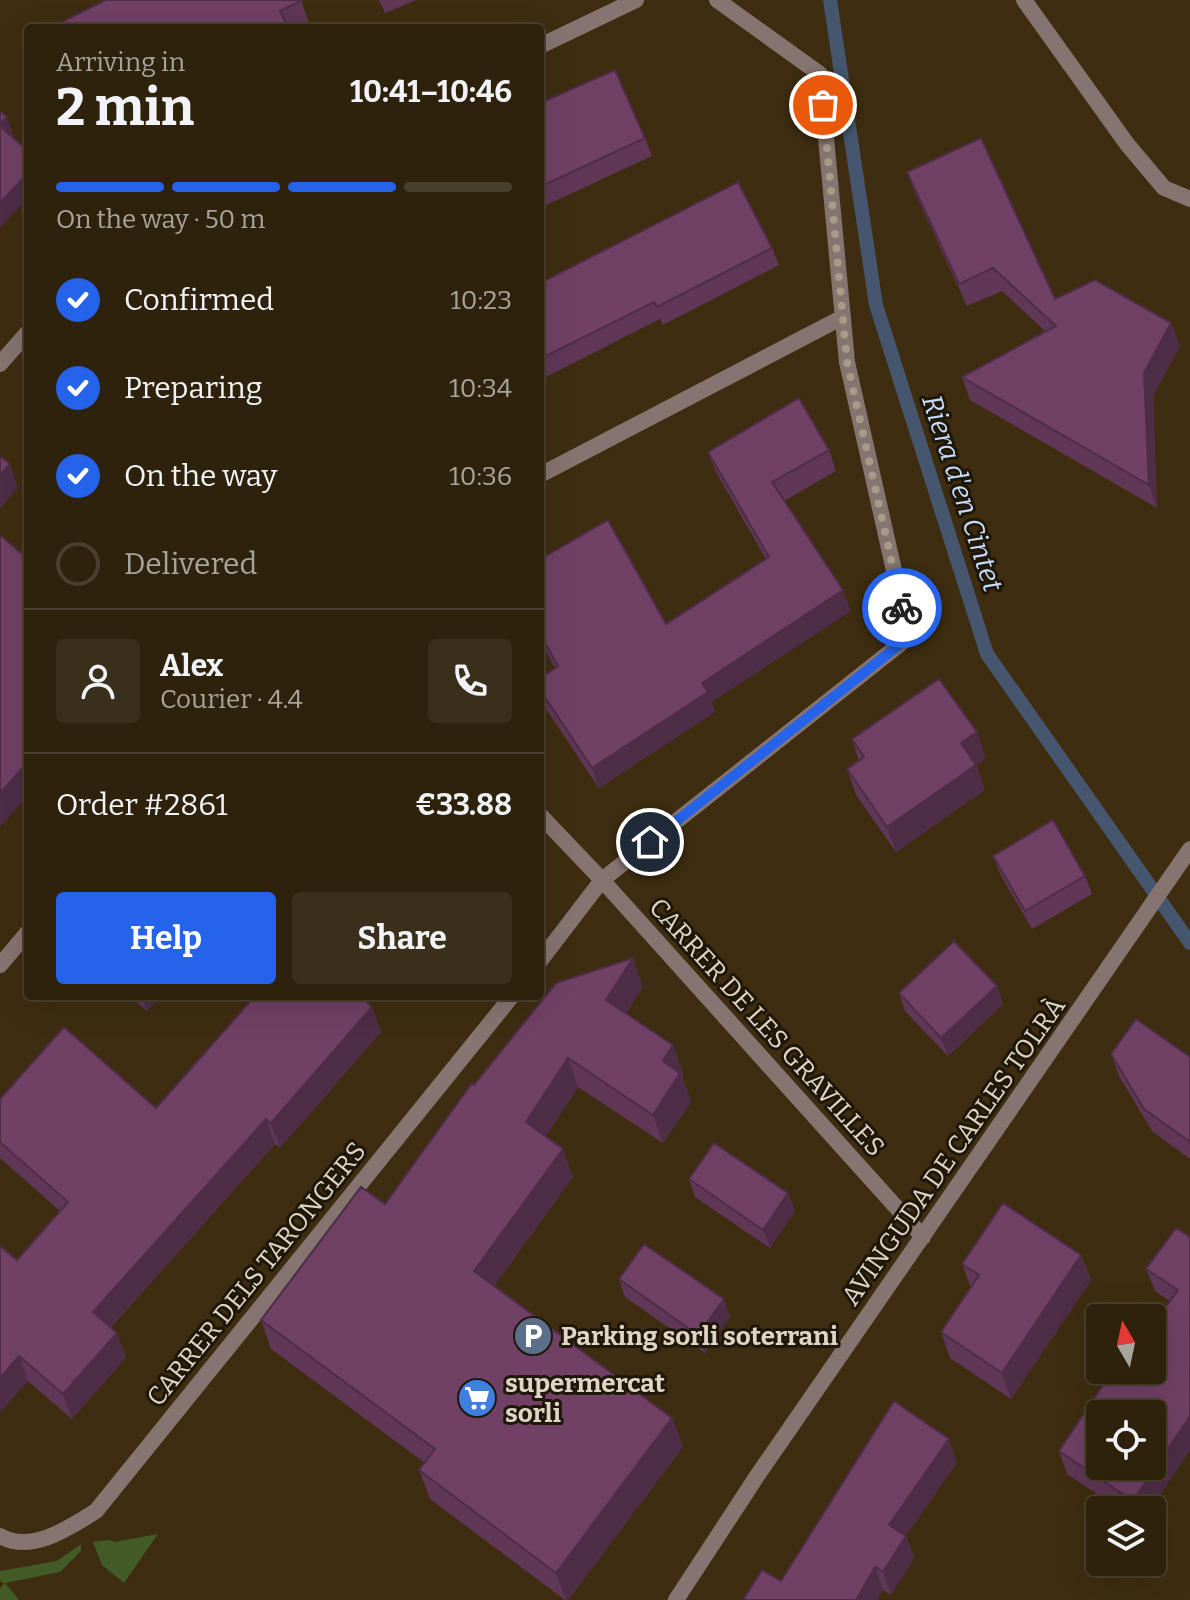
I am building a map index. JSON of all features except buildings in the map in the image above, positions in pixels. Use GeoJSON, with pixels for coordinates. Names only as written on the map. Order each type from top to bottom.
{"type":"FeatureCollection","features":[{"type":"Feature","properties":{"kind":"street"},"geometry":{"type":"LineString","coordinates":[[544,44],[636,0]]}},
{"type":"Feature","properties":{"kind":"street"},"geometry":{"type":"LineString","coordinates":[[544,956],[602,880],[909,637],[847,362],[820,74],[717,0]]}},
{"type":"Feature","properties":{"kind":"street"},"geometry":{"type":"LineString","coordinates":[[1024,0],[1145,166],[1164,188],[1190,199]]}},
{"type":"Feature","properties":{"kind":"street"},"geometry":{"type":"LineString","coordinates":[[544,473],[843,317]]}},
{"type":"Feature","properties":{"kind":"street"},"geometry":{"type":"LineString","coordinates":[[0,364],[24,337]]}},
{"type":"Feature","properties":{"kind":"street","name":"CARRER DE LES GRAVILLES"},"geometry":{"type":"LineString","coordinates":[[544,819],[923,1237]]}},
{"type":"Feature","properties":{"kind":"street","name":"AVINGUDA DE CARLES TOLRÀ"},"geometry":{"type":"LineString","coordinates":[[676,1600],[757,1476],[1190,849]]}},
{"type":"Feature","properties":{"kind":"street"},"geometry":{"type":"LineString","coordinates":[[0,965],[24,937]]}},
{"type":"Feature","properties":{"kind":"street","name":"CARRER DELS TARONGERS"},"geometry":{"type":"LineString","coordinates":[[6,1539],[57,1535],[96,1511],[509,1000]]}},
{"type":"Feature","properties":{"kind":"green space"},"geometry":{"type":"Polygon","coordinates":[[[158,1534],[124,1583],[102,1565],[93,1542],[115,1542],[158,1534]]]}},
{"type":"Feature","properties":{"kind":"green space"},"geometry":{"type":"Polygon","coordinates":[[[81,1544],[81,1551],[60,1572],[5,1583],[19,1600],[0,1600],[0,1589],[4,1583],[0,1581],[0,1571],[57,1561],[81,1544]]]}},
{"type":"Feature","properties":{"kind":"waterway","name":"Riera d'en Cintet"},"geometry":{"type":"LineString","coordinates":[[830,0],[876,305],[987,654],[1190,943]]}},
{"type":"Feature","properties":{"kind":"way so far"},"geometry":{"type":"LineString","coordinates":[[823,105],[847,362],[902,608]]}},
{"type":"Feature","properties":{"kind":"place","name":"Parking sorli soterrani"},"geometry":{"type":"Point","coordinates":[533,1336]}},
{"type":"Feature","properties":{"kind":"place","name":"supermercat sorli"},"geometry":{"type":"Point","coordinates":[477,1398]}},
{"type":"Feature","properties":{"kind":"route"},"geometry":{"type":"LineString","coordinates":[[650,842],[909,637],[902,608]]}}]}
